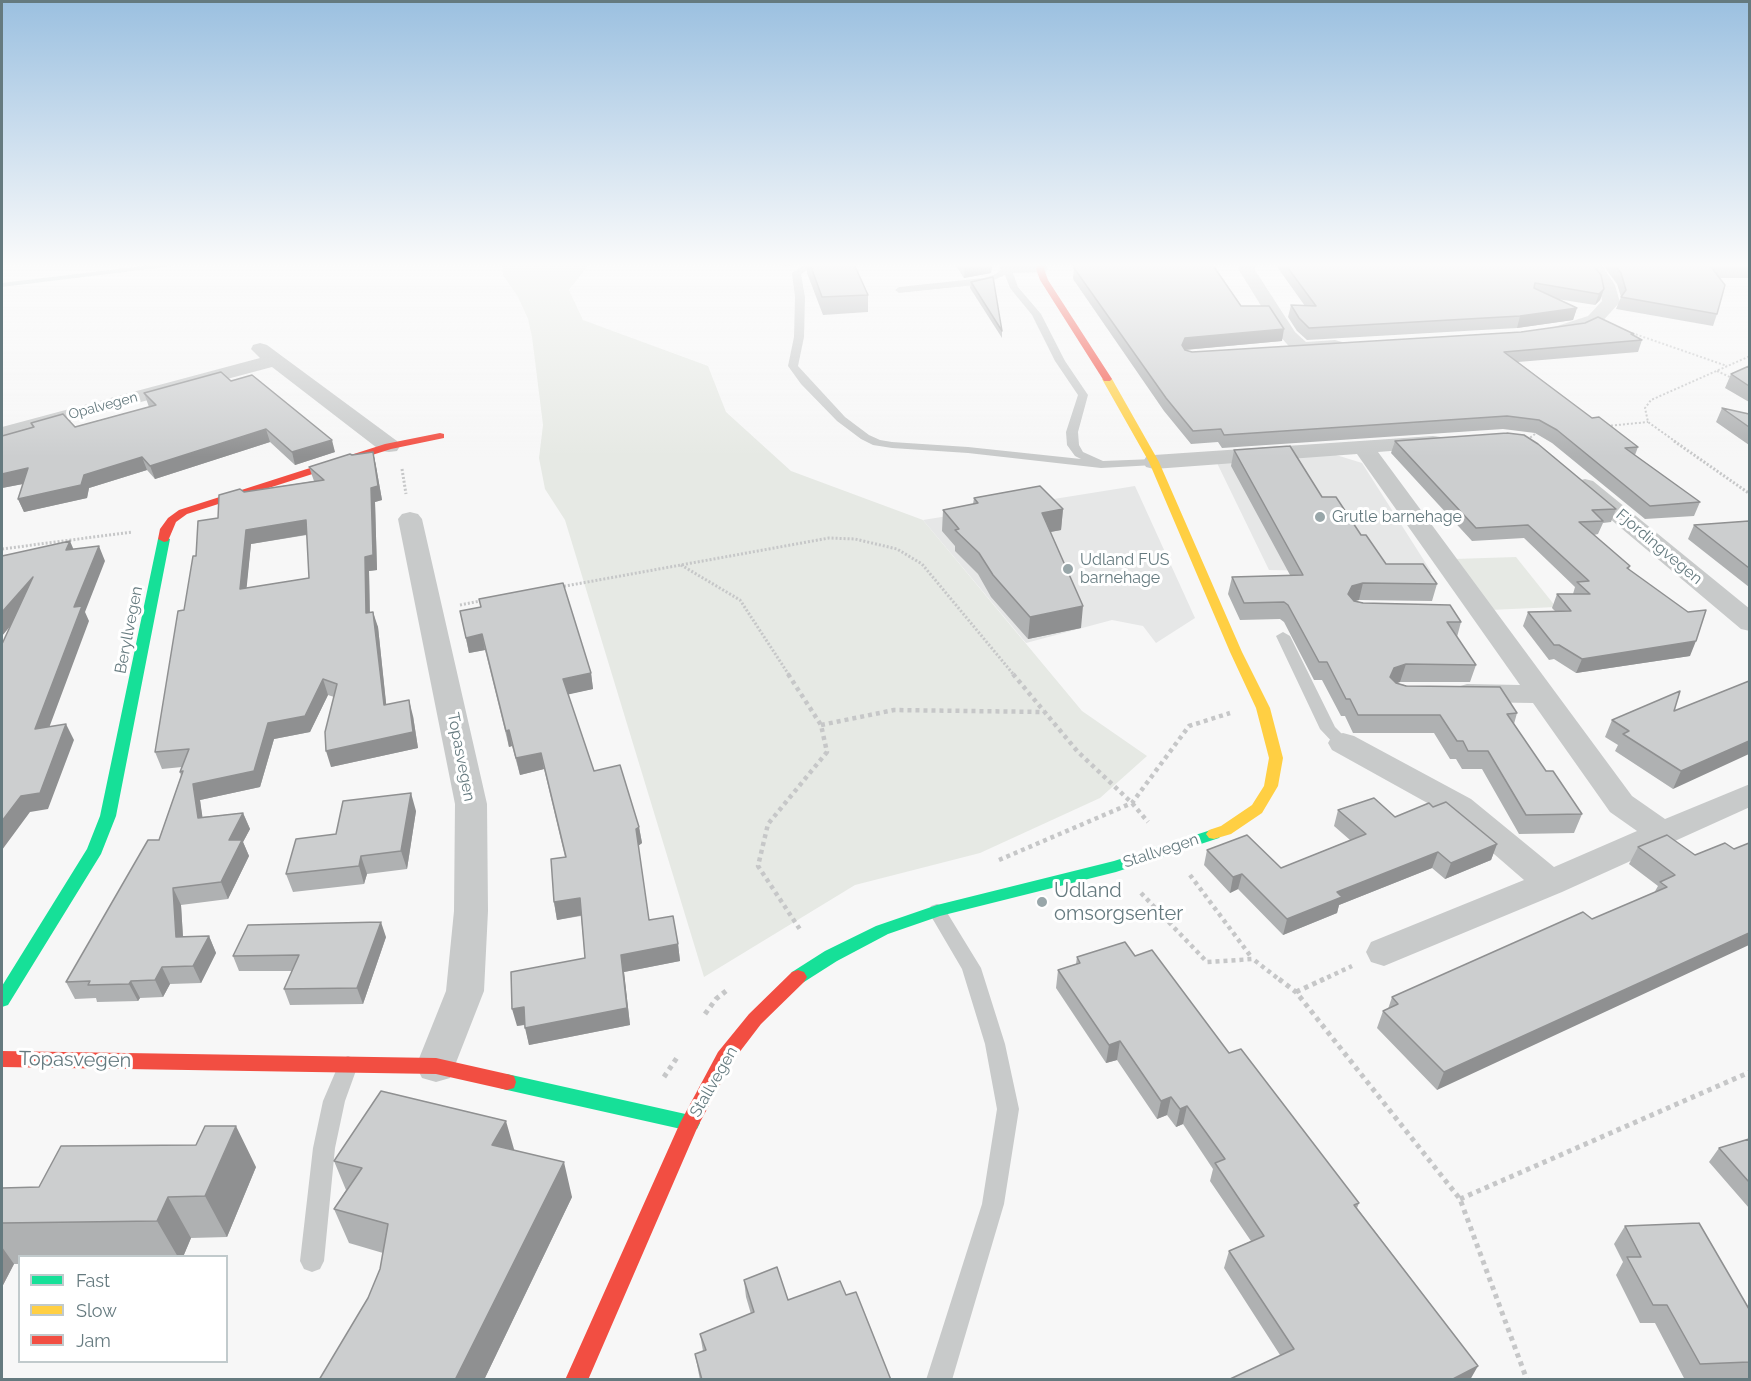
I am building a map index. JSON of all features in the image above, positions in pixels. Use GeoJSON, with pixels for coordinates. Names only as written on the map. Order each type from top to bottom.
{"type":"FeatureCollection","features":[{"type":"Feature","properties":{"kind":"street","name":"Stallvegen"},"geometry":{"type":"LineString","coordinates":[[576,1380],[690,1123],[725,1057],[755,1019],[791,982],[831,956],[882,930],[937,911],[1116,866],[1226,830],[1257,809],[1270,786],[1276,758],[1263,708],[1236,652],[1154,462],[1098,362],[1076,328]]}},
{"type":"Feature","properties":{"kind":"street"},"geometry":{"type":"LineString","coordinates":[[1284,328],[1301,348]]}},
{"type":"Feature","properties":{"kind":"street"},"geometry":{"type":"LineString","coordinates":[[1545,333],[1572,328]]}},
{"type":"Feature","properties":{"kind":"street"},"geometry":{"type":"LineString","coordinates":[[1279,350],[1358,345]]}},
{"type":"Feature","properties":{"kind":"street","name":"Opalvegen"},"geometry":{"type":"LineString","coordinates":[[2,433],[267,354],[389,446]]}},
{"type":"Feature","properties":{"kind":"street"},"geometry":{"type":"LineString","coordinates":[[166,529],[183,512],[389,446],[440,436]]}},
{"type":"Feature","properties":{"kind":"street"},"geometry":{"type":"LineString","coordinates":[[1154,462],[1456,440]]}},
{"type":"Feature","properties":{"kind":"street"},"geometry":{"type":"LineString","coordinates":[[1362,447],[1621,804],[1664,833]]}},
{"type":"Feature","properties":{"kind":"street","name":"Fjordingvegen"},"geometry":{"type":"LineString","coordinates":[[1570,473],[1749,623]]}},
{"type":"Feature","properties":{"kind":"street","name":"Topasvegen"},"geometry":{"type":"LineString","coordinates":[[410,519],[471,804],[471,911],[465,991],[436,1066]]}},
{"type":"Feature","properties":{"kind":"street","name":"Beryllvegen"},"geometry":{"type":"LineString","coordinates":[[2,1000],[95,850],[108,816],[166,529]]}},
{"type":"Feature","properties":{"kind":"street"},"geometry":{"type":"LineString","coordinates":[[1448,611],[1481,612]]}},
{"type":"Feature","properties":{"kind":"street"},"geometry":{"type":"LineString","coordinates":[[1436,693],[1540,694]]}},
{"type":"Feature","properties":{"kind":"street"},"geometry":{"type":"LineString","coordinates":[[1343,743],[1460,807],[1550,883]]}},
{"type":"Feature","properties":{"kind":"street"},"geometry":{"type":"LineString","coordinates":[[1384,952],[1550,883],[1749,794]]}},
{"type":"Feature","properties":{"kind":"street","name":"Topasvegen"},"geometry":{"type":"LineString","coordinates":[[2,1059],[436,1066],[690,1123]]}},
{"type":"Feature","properties":{"kind":"lane"},"geometry":{"type":"LineString","coordinates":[[799,328],[793,366],[805,382],[841,419],[865,437],[878,443],[968,450],[1101,465],[1154,462]]}},
{"type":"Feature","properties":{"kind":"lane"},"geometry":{"type":"LineString","coordinates":[[1043,328],[1060,361],[1083,394],[1072,432],[1073,445],[1079,454],[1101,465]]}},
{"type":"Feature","properties":{"kind":"lane"},"geometry":{"type":"LineString","coordinates":[[1283,636],[1328,729],[1343,743]]}},
{"type":"Feature","properties":{"kind":"lane"},"geometry":{"type":"LineString","coordinates":[[937,911],[971,968],[995,1044],[1008,1109],[993,1204],[939,1380]]}},
{"type":"Feature","properties":{"kind":"lane"},"geometry":{"type":"LineString","coordinates":[[312,1261],[324,1148],[334,1101],[348,1064]]}},
{"type":"Feature","properties":{"kind":"path"},"geometry":{"type":"LineString","coordinates":[[1618,328],[1727,366]]}},
{"type":"Feature","properties":{"kind":"path"},"geometry":{"type":"LineString","coordinates":[[1648,422],[1645,408],[1651,400],[1749,356]]}},
{"type":"Feature","properties":{"kind":"path"},"geometry":{"type":"LineString","coordinates":[[1716,371],[1741,382]]}},
{"type":"Feature","properties":{"kind":"path"},"geometry":{"type":"LineString","coordinates":[[1604,426],[1648,422],[1749,494]]}},
{"type":"Feature","properties":{"kind":"path"},"geometry":{"type":"LineString","coordinates":[[1527,440],[1539,431]]}},
{"type":"Feature","properties":{"kind":"path"},"geometry":{"type":"LineString","coordinates":[[389,446],[400,453],[410,519]]}},
{"type":"Feature","properties":{"kind":"path"},"geometry":{"type":"LineString","coordinates":[[2,549],[166,529]]}},
{"type":"Feature","properties":{"kind":"path"},"geometry":{"type":"LineString","coordinates":[[560,586],[829,538],[855,539],[897,549],[922,564],[1078,752],[1132,803],[1152,827]]}},
{"type":"Feature","properties":{"kind":"path"},"geometry":{"type":"LineString","coordinates":[[680,565],[740,600],[821,725],[827,752],[768,824],[758,866],[801,931]]}},
{"type":"Feature","properties":{"kind":"path"},"geometry":{"type":"LineString","coordinates":[[430,611],[492,599]]}},
{"type":"Feature","properties":{"kind":"path"},"geometry":{"type":"LineString","coordinates":[[821,725],[894,710],[1045,712]]}},
{"type":"Feature","properties":{"kind":"path"},"geometry":{"type":"LineString","coordinates":[[1116,866],[1208,962],[1253,959]]}},
{"type":"Feature","properties":{"kind":"path"},"geometry":{"type":"LineString","coordinates":[[1190,875],[1253,959],[1296,992],[1460,1199],[1527,1380]]}},
{"type":"Feature","properties":{"kind":"path"},"geometry":{"type":"LineString","coordinates":[[1296,992],[1384,952]]}},
{"type":"Feature","properties":{"kind":"path"},"geometry":{"type":"LineString","coordinates":[[1460,1199],[1749,1072]]}},
{"type":"Feature","properties":{"kind":"shaded area"},"geometry":{"type":"Polygon","coordinates":[[[530,328],[606,328],[708,366],[726,412],[791,471],[923,520],[1082,711],[1147,756],[1100,798],[980,853],[855,885],[704,977],[565,520],[545,489],[539,458],[543,425],[530,328]]]}},
{"type":"Feature","properties":{"kind":"shaded area","name":"Grutle barnehage"},"geometry":{"type":"Polygon","coordinates":[[[1333,454],[1362,463],[1432,573],[1269,570],[1217,463],[1333,454]]]}},
{"type":"Feature","properties":{"kind":"shaded area","name":"Udland FUS barnehage"},"geometry":{"type":"Polygon","coordinates":[[[1135,486],[1195,618],[1156,643],[1143,626],[1112,620],[1026,643],[923,520],[1135,486]]]}},
{"type":"Feature","properties":{"kind":"shaded area"},"geometry":{"type":"Polygon","coordinates":[[[1516,557],[1556,607],[1490,610],[1454,559],[1516,557]]]}},
{"type":"Feature","properties":{"kind":"building"},"geometry":{"type":"Polygon","coordinates":[[[1117,328],[1284,329],[1185,338],[1182,345],[1185,350],[1192,352],[1521,332],[1546,328],[1622,328],[1642,340],[1504,352],[1592,418],[1599,417],[1638,447],[1625,448],[1700,502],[1650,506],[1557,430],[1539,420],[1507,416],[1224,435],[1221,429],[1193,431],[1166,398],[1117,328]]]}},
{"type":"Feature","properties":{"kind":"building"},"geometry":{"type":"Polygon","coordinates":[[[1749,366],[1749,386],[1731,374],[1749,366]]]}},
{"type":"Feature","properties":{"kind":"building"},"geometry":{"type":"Polygon","coordinates":[[[221,372],[231,381],[252,375],[332,440],[292,452],[266,429],[150,466],[142,457],[84,475],[81,485],[18,499],[28,468],[2,474],[2,436],[34,427],[31,423],[63,414],[75,427],[156,405],[144,393],[221,372]]]}},
{"type":"Feature","properties":{"kind":"building"},"geometry":{"type":"Polygon","coordinates":[[[1722,408],[1749,414],[1749,427],[1722,408]]]}},
{"type":"Feature","properties":{"kind":"building"},"geometry":{"type":"Polygon","coordinates":[[[1507,433],[1524,435],[1538,444],[1616,509],[1592,510],[1603,521],[1579,522],[1630,566],[1627,568],[1688,612],[1706,610],[1696,641],[1582,659],[1559,645],[1554,645],[1528,612],[1571,611],[1557,594],[1590,594],[1577,582],[1589,581],[1528,525],[1476,528],[1395,441],[1507,433]]]}},
{"type":"Feature","properties":{"kind":"building"},"geometry":{"type":"Polygon","coordinates":[[[1290,446],[1322,497],[1336,497],[1361,535],[1366,535],[1386,564],[1423,564],[1437,584],[1363,583],[1352,586],[1348,594],[1354,601],[1450,605],[1461,622],[1447,622],[1476,665],[1406,664],[1394,668],[1390,677],[1396,683],[1406,686],[1500,687],[1517,713],[1507,714],[1546,771],[1553,771],[1582,814],[1526,815],[1488,751],[1468,751],[1463,741],[1457,741],[1440,715],[1358,715],[1350,699],[1346,699],[1327,662],[1319,662],[1288,605],[1284,602],[1244,603],[1232,577],[1303,575],[1234,450],[1290,446]]]}},
{"type":"Feature","properties":{"kind":"building"},"geometry":{"type":"Polygon","coordinates":[[[373,452],[378,486],[371,488],[373,555],[365,557],[366,613],[373,612],[384,705],[409,700],[413,732],[326,751],[325,732],[337,684],[323,679],[305,716],[268,723],[254,771],[193,784],[198,818],[243,813],[229,840],[242,840],[221,882],[173,888],[176,937],[209,936],[193,966],[162,967],[155,980],[131,981],[129,984],[88,985],[90,981],[66,982],[148,840],[159,840],[183,771],[180,772],[189,749],[155,752],[178,611],[184,610],[193,556],[196,556],[198,521],[218,518],[219,495],[240,489],[244,492],[324,480],[309,467],[352,455],[373,452]],[[306,520],[246,530],[240,589],[309,578],[306,520]]]}},
{"type":"Feature","properties":{"kind":"building"},"geometry":{"type":"Polygon","coordinates":[[[1040,486],[1063,509],[1042,513],[1083,606],[1030,617],[993,575],[979,553],[955,530],[959,529],[943,510],[978,503],[974,498],[1040,486]]]}},
{"type":"Feature","properties":{"kind":"building"},"geometry":{"type":"Polygon","coordinates":[[[1749,521],[1749,568],[1694,525],[1749,521]]]}},
{"type":"Feature","properties":{"kind":"building"},"geometry":{"type":"Polygon","coordinates":[[[70,541],[66,550],[99,546],[74,607],[82,606],[35,729],[66,724],[40,793],[21,796],[2,821],[2,644],[33,577],[2,612],[2,556],[70,541]]]}},
{"type":"Feature","properties":{"kind":"building"},"geometry":{"type":"Polygon","coordinates":[[[563,583],[591,673],[563,679],[594,771],[620,765],[639,827],[636,829],[649,920],[673,916],[678,944],[621,955],[627,1008],[525,1028],[524,1007],[512,1009],[511,972],[585,958],[580,898],[554,902],[551,859],[566,857],[541,753],[516,758],[509,730],[506,731],[482,634],[466,638],[460,611],[481,607],[479,599],[563,583]]]}},
{"type":"Feature","properties":{"kind":"building"},"geometry":{"type":"Polygon","coordinates":[[[1749,681],[1749,741],[1681,771],[1623,734],[1629,731],[1612,720],[1680,691],[1674,711],[1749,681]]]}},
{"type":"Feature","properties":{"kind":"building"},"geometry":{"type":"Polygon","coordinates":[[[411,793],[401,851],[361,856],[359,866],[286,874],[296,839],[336,834],[343,801],[411,793]]]}},
{"type":"Feature","properties":{"kind":"building"},"geometry":{"type":"Polygon","coordinates":[[[1374,798],[1395,817],[1429,803],[1433,807],[1446,802],[1497,844],[1451,863],[1438,852],[1337,892],[1342,897],[1287,919],[1242,874],[1233,877],[1207,850],[1247,835],[1281,868],[1366,834],[1338,810],[1374,798]]]}},
{"type":"Feature","properties":{"kind":"building"},"geometry":{"type":"Polygon","coordinates":[[[1667,835],[1695,855],[1725,843],[1734,849],[1749,843],[1749,933],[1444,1072],[1383,1011],[1398,1004],[1392,997],[1583,912],[1592,919],[1667,887],[1660,882],[1675,875],[1638,847],[1667,835]]]}},
{"type":"Feature","properties":{"kind":"building"},"geometry":{"type":"Polygon","coordinates":[[[381,922],[357,988],[284,989],[299,955],[233,956],[248,925],[381,922]]]}},
{"type":"Feature","properties":{"kind":"building"},"geometry":{"type":"Polygon","coordinates":[[[1125,942],[1135,956],[1152,950],[1229,1053],[1241,1049],[1359,1203],[1354,1205],[1478,1366],[1451,1380],[1228,1380],[1294,1349],[1229,1251],[1264,1236],[1215,1163],[1225,1159],[1187,1106],[1180,1109],[1171,1097],[1161,1101],[1120,1041],[1109,1045],[1058,970],[1080,963],[1077,957],[1125,942]]]}},
{"type":"Feature","properties":{"kind":"building"},"geometry":{"type":"Polygon","coordinates":[[[381,1091],[506,1121],[492,1145],[564,1162],[455,1380],[319,1380],[368,1298],[380,1269],[388,1224],[334,1209],[362,1168],[334,1161],[381,1091]]]}},
{"type":"Feature","properties":{"kind":"building"},"geometry":{"type":"Polygon","coordinates":[[[205,1126],[236,1126],[205,1196],[168,1197],[157,1221],[2,1223],[2,1188],[39,1187],[61,1146],[196,1145],[205,1126]]]}},
{"type":"Feature","properties":{"kind":"building"},"geometry":{"type":"Polygon","coordinates":[[[1749,1139],[1749,1182],[1719,1148],[1749,1139]]]}},
{"type":"Feature","properties":{"kind":"building"},"geometry":{"type":"Polygon","coordinates":[[[1699,1223],[1749,1309],[1749,1362],[1700,1364],[1667,1305],[1653,1305],[1627,1257],[1641,1257],[1625,1226],[1699,1223]]]}},
{"type":"Feature","properties":{"kind":"building"},"geometry":{"type":"Polygon","coordinates":[[[777,1267],[788,1300],[840,1281],[846,1295],[856,1292],[891,1380],[702,1380],[695,1354],[706,1350],[700,1334],[754,1312],[744,1280],[777,1267]]]}},
{"type":"Feature","properties":{"kind":"traffic: fast"},"geometry":{"type":"LineString","coordinates":[[2,1000],[95,850],[108,816],[164,539]]}},
{"type":"Feature","properties":{"kind":"traffic: fast"},"geometry":{"type":"LineString","coordinates":[[798,977],[831,956],[882,930],[937,911],[1116,866],[1214,834]]}},
{"type":"Feature","properties":{"kind":"traffic: fast"},"geometry":{"type":"LineString","coordinates":[[507,1082],[690,1123]]}},
{"type":"Feature","properties":{"kind":"traffic: slow"},"geometry":{"type":"LineString","coordinates":[[1107,379],[1154,462],[1236,652],[1263,708],[1276,758],[1271,786],[1257,809],[1226,830],[1214,834]]}},
{"type":"Feature","properties":{"kind":"traffic: jam"},"geometry":{"type":"LineString","coordinates":[[1075,328],[1107,379]]}},
{"type":"Feature","properties":{"kind":"traffic: jam"},"geometry":{"type":"LineString","coordinates":[[164,539],[166,529],[172,520],[183,512],[389,446],[440,436]]}},
{"type":"Feature","properties":{"kind":"traffic: jam"},"geometry":{"type":"LineString","coordinates":[[576,1380],[690,1123],[725,1057],[755,1019],[798,977]]}},
{"type":"Feature","properties":{"kind":"traffic: jam"},"geometry":{"type":"LineString","coordinates":[[2,1059],[436,1066],[507,1082]]}},
{"type":"Feature","properties":{"kind":"place","name":"Grutle barnehage"},"geometry":{"type":"Point","coordinates":[1320,517]}},
{"type":"Feature","properties":{"kind":"place","name":"Udland FUS barnehage"},"geometry":{"type":"Point","coordinates":[1068,569]}},
{"type":"Feature","properties":{"kind":"place","name":"Udland omsorgsenter"},"geometry":{"type":"Point","coordinates":[1042,902]}}]}
